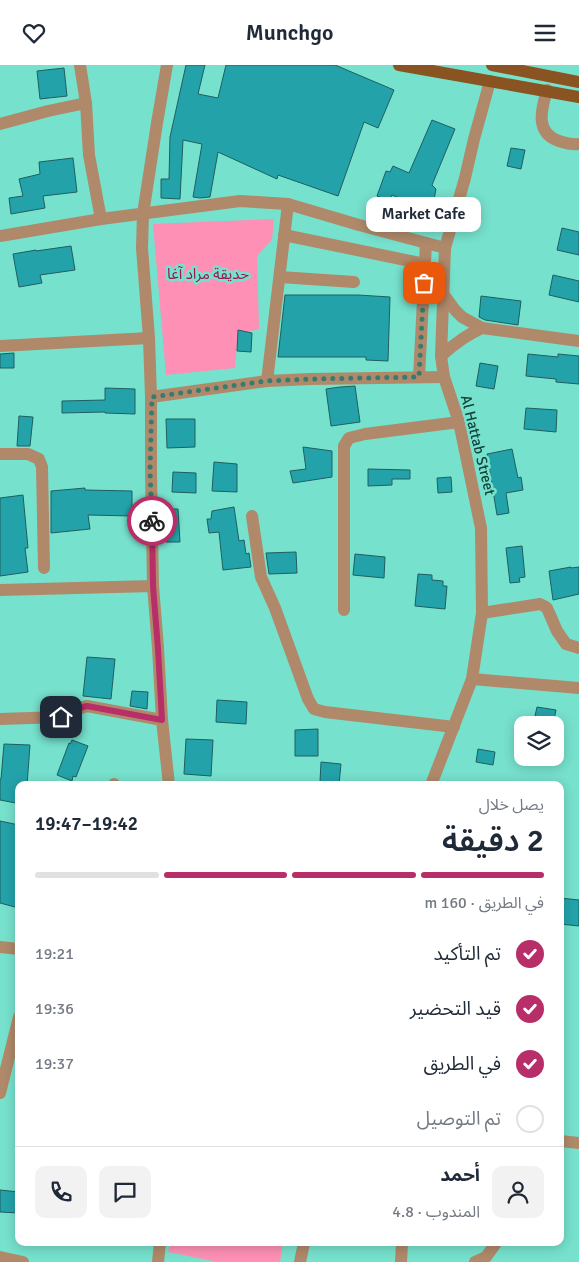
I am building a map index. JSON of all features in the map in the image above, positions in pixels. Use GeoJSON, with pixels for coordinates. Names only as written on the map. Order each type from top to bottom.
{"type":"FeatureCollection","features":[{"type":"Feature","properties":{"kind":"main road"},"geometry":{"type":"LineString","coordinates":[[399,65],[579,97]]}},
{"type":"Feature","properties":{"kind":"main road"},"geometry":{"type":"LineString","coordinates":[[492,65],[579,82]]}},
{"type":"Feature","properties":{"kind":"street"},"geometry":{"type":"LineString","coordinates":[[80,65],[86,103],[89,155],[101,219]]}},
{"type":"Feature","properties":{"kind":"street"},"geometry":{"type":"LineString","coordinates":[[167,65],[143,214],[142,249],[152,397],[150,471],[153,586],[162,720],[169,781]]}},
{"type":"Feature","properties":{"kind":"street","name":"Al Hattab Street"},"geometry":{"type":"LineString","coordinates":[[433,781],[472,679],[482,613],[481,528],[459,421],[444,377],[441,356],[445,248],[490,81]]}},
{"type":"Feature","properties":{"kind":"street"},"geometry":{"type":"LineString","coordinates":[[547,91],[542,107],[542,127],[549,138],[562,143],[579,144]]}},
{"type":"Feature","properties":{"kind":"street"},"geometry":{"type":"LineString","coordinates":[[0,123],[86,103]]}},
{"type":"Feature","properties":{"kind":"street"},"geometry":{"type":"LineString","coordinates":[[0,236],[101,219],[240,201],[288,203],[359,225],[445,248]]}},
{"type":"Feature","properties":{"kind":"street"},"geometry":{"type":"LineString","coordinates":[[267,381],[288,203]]}},
{"type":"Feature","properties":{"kind":"street"},"geometry":{"type":"LineString","coordinates":[[284,235],[425,264]]}},
{"type":"Feature","properties":{"kind":"street"},"geometry":{"type":"LineString","coordinates":[[419,377],[426,243]]}},
{"type":"Feature","properties":{"kind":"street"},"geometry":{"type":"LineString","coordinates":[[280,277],[354,283]]}},
{"type":"Feature","properties":{"kind":"street"},"geometry":{"type":"LineString","coordinates":[[444,295],[462,317],[482,328],[579,341]]}},
{"type":"Feature","properties":{"kind":"street"},"geometry":{"type":"LineString","coordinates":[[441,356],[464,338],[482,328]]}},
{"type":"Feature","properties":{"kind":"street"},"geometry":{"type":"LineString","coordinates":[[0,346],[149,338]]}},
{"type":"Feature","properties":{"kind":"street"},"geometry":{"type":"LineString","coordinates":[[152,397],[267,381],[444,377]]}},
{"type":"Feature","properties":{"kind":"street"},"geometry":{"type":"LineString","coordinates":[[344,609],[344,446],[349,438],[365,434],[459,421]]}},
{"type":"Feature","properties":{"kind":"street"},"geometry":{"type":"LineString","coordinates":[[0,454],[28,454],[39,459],[42,467],[44,568]]}},
{"type":"Feature","properties":{"kind":"street"},"geometry":{"type":"LineString","coordinates":[[252,516],[261,577],[275,608],[308,699],[314,709],[454,727]]}},
{"type":"Feature","properties":{"kind":"street"},"geometry":{"type":"LineString","coordinates":[[0,590],[153,586]]}},
{"type":"Feature","properties":{"kind":"street"},"geometry":{"type":"LineString","coordinates":[[482,613],[540,604],[547,608],[557,631],[566,644],[579,648]]}},
{"type":"Feature","properties":{"kind":"street"},"geometry":{"type":"LineString","coordinates":[[472,679],[579,688]]}},
{"type":"Feature","properties":{"kind":"street"},"geometry":{"type":"LineString","coordinates":[[0,719],[61,717],[87,706],[162,720]]}},
{"type":"Feature","properties":{"kind":"street"},"geometry":{"type":"LineString","coordinates":[[0,947],[15,949]]}},
{"type":"Feature","properties":{"kind":"street"},"geometry":{"type":"LineString","coordinates":[[0,1093],[15,1033]]}},
{"type":"Feature","properties":{"kind":"street"},"geometry":{"type":"LineString","coordinates":[[564,1141],[579,1143]]}},
{"type":"Feature","properties":{"kind":"street"},"geometry":{"type":"LineString","coordinates":[[158,1262],[160,1246]]}},
{"type":"Feature","properties":{"kind":"street"},"geometry":{"type":"LineString","coordinates":[[300,1262],[303,1246]]}},
{"type":"Feature","properties":{"kind":"street"},"geometry":{"type":"LineString","coordinates":[[401,1262],[402,1246]]}},
{"type":"Feature","properties":{"kind":"street"},"geometry":{"type":"LineString","coordinates":[[475,1262],[486,1257],[494,1246]]}},
{"type":"Feature","properties":{"kind":"street"},"geometry":{"type":"LineString","coordinates":[[0,1257],[23,1262]]}},
{"type":"Feature","properties":{"kind":"green space","name":"حديقة مراد آغا"},"geometry":{"type":"Polygon","coordinates":[[[274,219],[272,240],[257,256],[259,329],[238,334],[235,368],[166,375],[153,224],[274,219]]]}},
{"type":"Feature","properties":{"kind":"green space"},"geometry":{"type":"Polygon","coordinates":[[[169,1246],[283,1246],[280,1262],[218,1262],[168,1252],[169,1246]]]}},
{"type":"Feature","properties":{"kind":"building"},"geometry":{"type":"Polygon","coordinates":[[[186,65],[205,65],[198,94],[218,98],[226,65],[335,65],[394,90],[378,128],[364,122],[338,196],[278,175],[277,179],[218,152],[210,197],[193,197],[202,144],[183,140],[180,199],[161,198],[161,179],[169,179],[170,137],[186,65]]]}},
{"type":"Feature","properties":{"kind":"building"},"geometry":{"type":"Polygon","coordinates":[[[64,68],[67,96],[40,99],[37,71],[64,68]]]}},
{"type":"Feature","properties":{"kind":"building"},"geometry":{"type":"Polygon","coordinates":[[[432,120],[455,129],[432,185],[436,189],[433,205],[418,198],[416,205],[392,195],[389,201],[377,196],[386,171],[390,172],[393,166],[409,173],[432,120]]]}},
{"type":"Feature","properties":{"kind":"building"},"geometry":{"type":"Polygon","coordinates":[[[511,148],[525,150],[521,169],[507,166],[511,148]]]}},
{"type":"Feature","properties":{"kind":"building"},"geometry":{"type":"Polygon","coordinates":[[[73,158],[77,192],[43,196],[45,208],[11,214],[9,198],[23,196],[19,179],[40,174],[39,162],[73,158]]]}},
{"type":"Feature","properties":{"kind":"building"},"geometry":{"type":"Polygon","coordinates":[[[562,228],[579,232],[579,255],[557,250],[562,228]]]}},
{"type":"Feature","properties":{"kind":"building"},"geometry":{"type":"Polygon","coordinates":[[[71,246],[75,270],[40,275],[42,283],[19,287],[13,254],[71,246]]]}},
{"type":"Feature","properties":{"kind":"building"},"geometry":{"type":"Polygon","coordinates":[[[553,275],[579,281],[579,302],[549,295],[553,275]]]}},
{"type":"Feature","properties":{"kind":"building"},"geometry":{"type":"Polygon","coordinates":[[[285,295],[390,297],[388,361],[366,360],[366,357],[278,357],[285,295]]]}},
{"type":"Feature","properties":{"kind":"building"},"geometry":{"type":"Polygon","coordinates":[[[481,296],[521,301],[518,325],[485,320],[479,317],[481,296]]]}},
{"type":"Feature","properties":{"kind":"building"},"geometry":{"type":"Polygon","coordinates":[[[238,330],[252,333],[251,352],[237,351],[238,330]]]}},
{"type":"Feature","properties":{"kind":"building"},"geometry":{"type":"Polygon","coordinates":[[[14,353],[14,368],[0,368],[0,354],[14,353]]]}},
{"type":"Feature","properties":{"kind":"building"},"geometry":{"type":"Polygon","coordinates":[[[528,354],[558,357],[558,354],[579,356],[579,384],[556,382],[556,379],[526,376],[528,354]]]}},
{"type":"Feature","properties":{"kind":"building"},"geometry":{"type":"Polygon","coordinates":[[[480,363],[498,366],[494,389],[476,386],[480,363]]]}},
{"type":"Feature","properties":{"kind":"building"},"geometry":{"type":"Polygon","coordinates":[[[355,386],[360,422],[331,426],[326,389],[355,386]]]}},
{"type":"Feature","properties":{"kind":"building"},"geometry":{"type":"Polygon","coordinates":[[[105,388],[135,389],[135,414],[105,412],[62,413],[62,401],[105,400],[105,388]]]}},
{"type":"Feature","properties":{"kind":"building"},"geometry":{"type":"Polygon","coordinates":[[[526,408],[557,410],[556,432],[524,429],[526,408]]]}},
{"type":"Feature","properties":{"kind":"building"},"geometry":{"type":"Polygon","coordinates":[[[19,416],[33,417],[30,446],[17,446],[19,416]]]}},
{"type":"Feature","properties":{"kind":"building"},"geometry":{"type":"Polygon","coordinates":[[[166,419],[195,419],[195,447],[167,448],[166,419]]]}},
{"type":"Feature","properties":{"kind":"building"},"geometry":{"type":"Polygon","coordinates":[[[303,447],[332,451],[332,477],[293,483],[290,471],[306,469],[303,447]]]}},
{"type":"Feature","properties":{"kind":"building"},"geometry":{"type":"Polygon","coordinates":[[[512,449],[518,478],[521,477],[523,490],[506,493],[509,513],[497,515],[487,454],[512,449]]]}},
{"type":"Feature","properties":{"kind":"building"},"geometry":{"type":"Polygon","coordinates":[[[214,462],[237,464],[237,492],[212,491],[214,462]]]}},
{"type":"Feature","properties":{"kind":"building"},"geometry":{"type":"Polygon","coordinates":[[[368,469],[410,470],[410,479],[392,479],[392,485],[368,486],[368,469]]]}},
{"type":"Feature","properties":{"kind":"building"},"geometry":{"type":"Polygon","coordinates":[[[173,472],[196,473],[196,493],[172,492],[173,472]]]}},
{"type":"Feature","properties":{"kind":"building"},"geometry":{"type":"Polygon","coordinates":[[[451,477],[452,492],[438,493],[437,478],[451,477]]]}},
{"type":"Feature","properties":{"kind":"building"},"geometry":{"type":"Polygon","coordinates":[[[85,488],[85,490],[132,491],[132,516],[88,515],[90,529],[51,533],[51,491],[85,488]]]}},
{"type":"Feature","properties":{"kind":"building"},"geometry":{"type":"Polygon","coordinates":[[[23,495],[28,548],[25,548],[28,572],[0,576],[0,498],[23,495]]]}},
{"type":"Feature","properties":{"kind":"building"},"geometry":{"type":"Polygon","coordinates":[[[234,507],[239,541],[244,540],[246,554],[249,553],[251,567],[223,570],[219,532],[209,533],[207,519],[211,519],[212,511],[234,507]]]}},
{"type":"Feature","properties":{"kind":"building"},"geometry":{"type":"Polygon","coordinates":[[[164,509],[178,509],[180,542],[166,542],[164,509]]]}},
{"type":"Feature","properties":{"kind":"building"},"geometry":{"type":"Polygon","coordinates":[[[522,546],[525,577],[519,578],[520,582],[510,583],[506,548],[522,546]]]}},
{"type":"Feature","properties":{"kind":"building"},"geometry":{"type":"Polygon","coordinates":[[[296,552],[297,573],[269,574],[266,553],[296,552]]]}},
{"type":"Feature","properties":{"kind":"building"},"geometry":{"type":"Polygon","coordinates":[[[355,554],[385,557],[384,578],[353,575],[355,554]]]}},
{"type":"Feature","properties":{"kind":"building"},"geometry":{"type":"Polygon","coordinates":[[[579,567],[579,594],[553,600],[549,571],[579,567]]]}},
{"type":"Feature","properties":{"kind":"building"},"geometry":{"type":"Polygon","coordinates":[[[418,574],[432,575],[432,580],[443,581],[443,586],[447,586],[445,609],[415,606],[418,574]]]}},
{"type":"Feature","properties":{"kind":"building"},"geometry":{"type":"Polygon","coordinates":[[[87,657],[115,659],[111,699],[83,696],[87,657]]]}},
{"type":"Feature","properties":{"kind":"building"},"geometry":{"type":"Polygon","coordinates":[[[132,691],[148,692],[147,709],[130,706],[132,691]]]}},
{"type":"Feature","properties":{"kind":"building"},"geometry":{"type":"Polygon","coordinates":[[[217,700],[247,702],[246,724],[216,722],[217,700]]]}},
{"type":"Feature","properties":{"kind":"building"},"geometry":{"type":"Polygon","coordinates":[[[537,707],[556,710],[555,716],[535,716],[537,707]]]}},
{"type":"Feature","properties":{"kind":"building"},"geometry":{"type":"Polygon","coordinates":[[[318,729],[318,756],[295,756],[295,730],[318,729]]]}},
{"type":"Feature","properties":{"kind":"building"},"geometry":{"type":"Polygon","coordinates":[[[186,739],[213,740],[211,776],[184,774],[186,739]]]}},
{"type":"Feature","properties":{"kind":"building"},"geometry":{"type":"Polygon","coordinates":[[[72,740],[88,746],[76,777],[73,776],[72,781],[57,775],[69,743],[72,740]]]}},
{"type":"Feature","properties":{"kind":"building"},"geometry":{"type":"Polygon","coordinates":[[[4,744],[30,745],[27,781],[15,781],[15,803],[0,800],[4,744]]]}},
{"type":"Feature","properties":{"kind":"building"},"geometry":{"type":"Polygon","coordinates":[[[478,749],[495,752],[493,765],[476,762],[478,749]]]}},
{"type":"Feature","properties":{"kind":"building"},"geometry":{"type":"Polygon","coordinates":[[[321,762],[341,764],[339,781],[320,781],[321,762]]]}},
{"type":"Feature","properties":{"kind":"building"},"geometry":{"type":"Polygon","coordinates":[[[0,821],[15,824],[15,907],[0,903],[0,821]]]}},
{"type":"Feature","properties":{"kind":"building"},"geometry":{"type":"Polygon","coordinates":[[[564,898],[579,900],[579,926],[564,924],[564,898]]]}},
{"type":"Feature","properties":{"kind":"building"},"geometry":{"type":"Polygon","coordinates":[[[0,1190],[15,1192],[15,1213],[0,1212],[0,1190]]]}},
{"type":"Feature","properties":{"kind":"way so far"},"geometry":{"type":"LineString","coordinates":[[152,521],[150,471],[152,397],[267,381],[419,377],[424,283]]}},
{"type":"Feature","properties":{"kind":"place","name":"Market Cafe"},"geometry":{"type":"Point","coordinates":[424,283]}},
{"type":"Feature","properties":{"kind":"route"},"geometry":{"type":"LineString","coordinates":[[61,717],[87,706],[162,720],[153,586],[152,521]]}}]}
